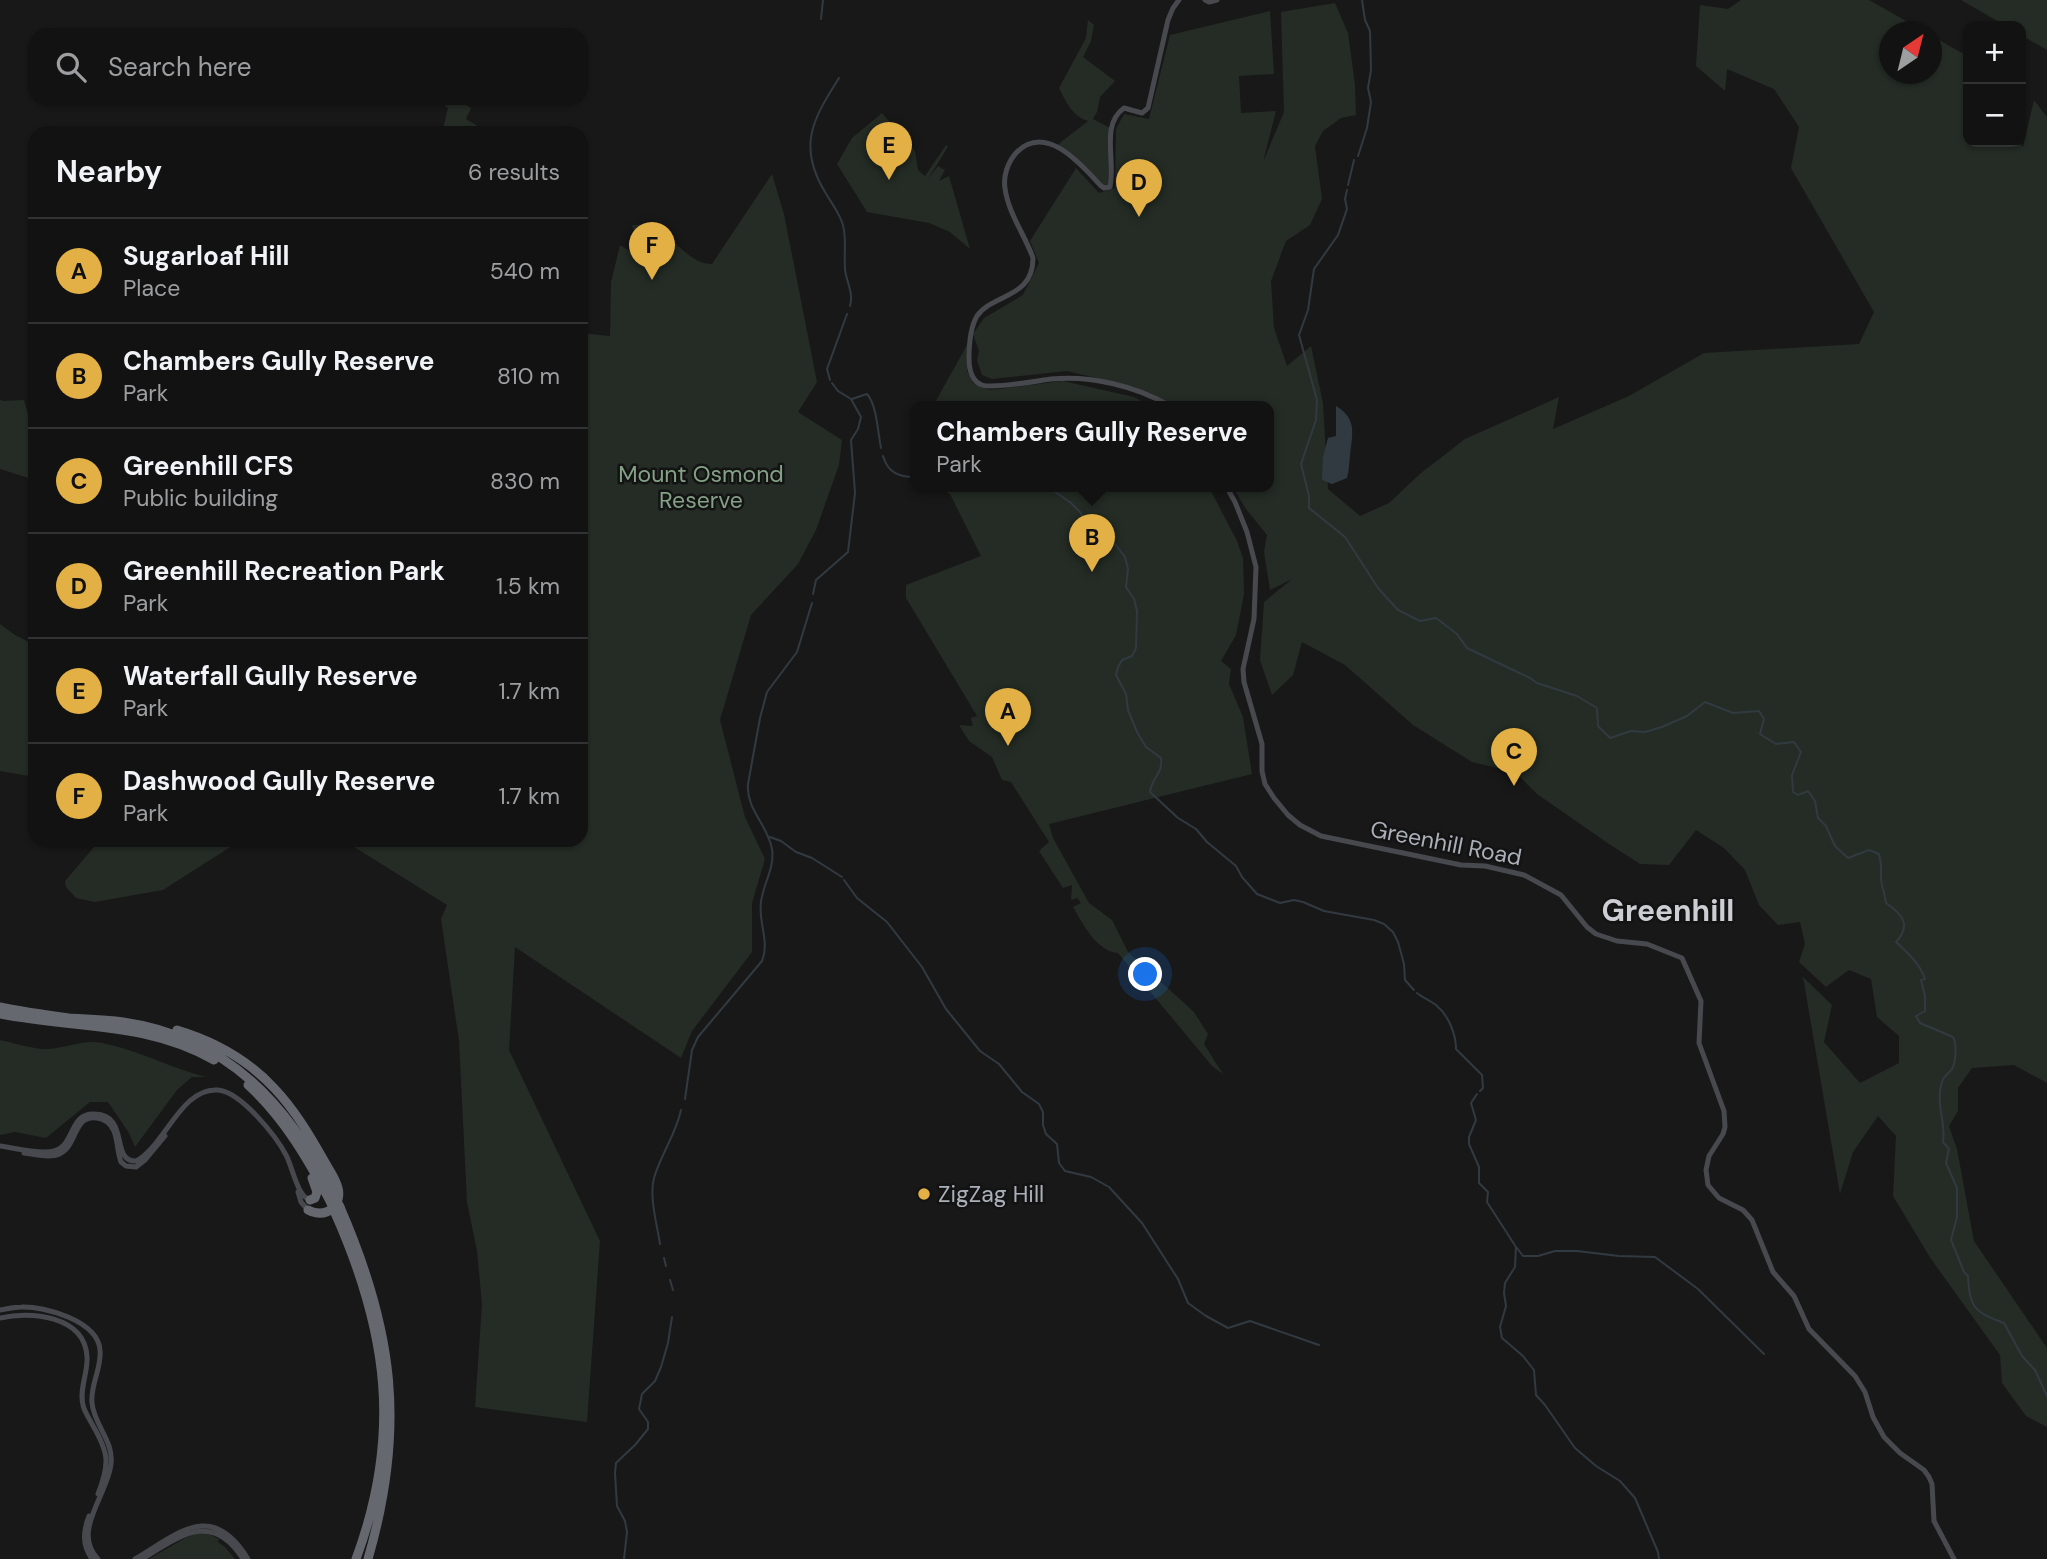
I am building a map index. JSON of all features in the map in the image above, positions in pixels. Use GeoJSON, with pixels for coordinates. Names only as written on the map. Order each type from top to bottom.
{"type":"FeatureCollection","features":[{"type":"Feature","properties":{"kind":"highway"},"geometry":{"type":"LineString","coordinates":[[0,1006],[60,1017],[146,1023],[208,1041],[239,1058],[271,1085],[291,1108],[338,1186],[338,1198],[332,1209],[320,1214],[308,1210]]}},
{"type":"Feature","properties":{"kind":"highway"},"geometry":{"type":"LineString","coordinates":[[0,1014],[157,1036],[206,1056],[236,1075],[263,1099],[310,1164],[335,1205],[368,1304],[379,1357],[384,1428],[379,1482],[371,1517],[356,1559]]}},
{"type":"Feature","properties":{"kind":"highway"},"geometry":{"type":"LineString","coordinates":[[122,1022],[157,1029],[191,1042],[223,1059],[244,1074],[277,1105],[313,1156],[357,1249],[374,1300],[390,1388],[391,1433],[387,1478],[369,1559]]}},
{"type":"Feature","properties":{"kind":"highway"},"geometry":{"type":"LineString","coordinates":[[236,1075],[279,1124],[298,1151],[316,1188],[316,1197],[310,1200]]}},
{"type":"Feature","properties":{"kind":"main road"},"geometry":{"type":"LineString","coordinates":[[1159,401],[1137,391],[1076,378],[982,385],[972,376],[969,361],[971,335],[976,318],[984,309],[1021,287],[1033,266],[1034,258],[1005,191],[1005,178],[1013,156],[1034,143],[1050,144],[1069,154],[1100,186],[1110,187],[1113,123],[1124,108],[1142,113],[1148,108],[1168,20],[1179,0]]}},
{"type":"Feature","properties":{"kind":"main road"},"geometry":{"type":"LineString","coordinates":[[1205,0],[1217,0]]}},
{"type":"Feature","properties":{"kind":"main road","name":"Greenhill Road"},"geometry":{"type":"LineString","coordinates":[[1229,492],[1247,532],[1256,567],[1254,619],[1243,676],[1262,744],[1262,771],[1267,790],[1288,814],[1310,832],[1369,847],[1524,875],[1561,895],[1596,934],[1618,941],[1647,944],[1682,958],[1701,1001],[1699,1043],[1724,1111],[1723,1134],[1709,1156],[1706,1170],[1708,1185],[1720,1198],[1738,1207],[1752,1220],[1773,1272],[1794,1296],[1809,1329],[1855,1376],[1865,1392],[1879,1431],[1887,1442],[1924,1470],[1929,1477],[1932,1483],[1934,1521],[1954,1559]]}},
{"type":"Feature","properties":{"kind":"main road"},"geometry":{"type":"LineString","coordinates":[[0,1147],[57,1151],[64,1145],[80,1119],[94,1114],[105,1116],[113,1122],[123,1156],[127,1160],[136,1161],[147,1152],[191,1099],[207,1091],[221,1090],[238,1098],[275,1138],[289,1160],[301,1195],[310,1200],[308,1210]]}},
{"type":"Feature","properties":{"kind":"main road"},"geometry":{"type":"LineString","coordinates":[[0,1147],[41,1155],[60,1154],[67,1149],[79,1125],[90,1118],[97,1118],[107,1122],[113,1129],[121,1162],[125,1166],[136,1167],[150,1154],[192,1101],[206,1093],[221,1093],[237,1100],[276,1142],[290,1167],[300,1200],[308,1210]]}},
{"type":"Feature","properties":{"kind":"main road"},"geometry":{"type":"LineString","coordinates":[[0,1310],[22,1307],[46,1310],[80,1323],[98,1340],[99,1365],[92,1405],[112,1459],[109,1476],[88,1533],[89,1545],[98,1559]]}},
{"type":"Feature","properties":{"kind":"main road"},"geometry":{"type":"LineString","coordinates":[[0,1318],[23,1315],[47,1317],[76,1332],[84,1345],[87,1360],[82,1404],[107,1456],[105,1476],[84,1530],[85,1547],[92,1559]]}},
{"type":"Feature","properties":{"kind":"main road"},"geometry":{"type":"LineString","coordinates":[[135,1559],[182,1531],[202,1526],[218,1529],[229,1535],[236,1541],[246,1559]]}},
{"type":"Feature","properties":{"kind":"main road"},"geometry":{"type":"LineString","coordinates":[[142,1559],[176,1538],[198,1531],[212,1531],[231,1543],[246,1559]]}},
{"type":"Feature","properties":{"kind":"green space"},"geometry":{"type":"Polygon","coordinates":[[[1741,0],[1869,0],[1906,21],[1879,21],[1879,84],[1942,84],[1942,42],[1963,54],[1963,147],[2026,147],[2026,134],[2034,100],[2047,117],[2047,1083],[2014,1065],[1972,1068],[1958,1088],[1958,1111],[1949,1126],[1957,1149],[1974,1241],[2047,1348],[2047,1427],[2026,1416],[2002,1383],[2000,1355],[1931,1259],[1893,1196],[1896,1136],[1878,1116],[1853,1152],[1840,1194],[1803,977],[1832,1005],[1824,1042],[1860,1083],[1899,1063],[1899,1036],[1877,1017],[1871,979],[1849,970],[1826,987],[1799,962],[1805,944],[1800,922],[1778,925],[1759,905],[1745,870],[1724,848],[1696,830],[1669,865],[1640,864],[1537,794],[1515,772],[1472,762],[1413,725],[1345,665],[1302,642],[1293,675],[1272,695],[1260,660],[1264,602],[1292,579],[1270,590],[1264,552],[1267,535],[1236,492],[1274,492],[1274,401],[1163,401],[1134,387],[1067,371],[992,379],[982,375],[977,360],[979,351],[973,334],[984,318],[1023,295],[1039,263],[1030,241],[1076,168],[1099,193],[1115,188],[1116,129],[1124,114],[1149,119],[1170,35],[1270,11],[1274,74],[1239,76],[1241,113],[1276,111],[1263,162],[1284,112],[1281,12],[1335,3],[1348,33],[1356,115],[1341,118],[1323,131],[1315,146],[1322,199],[1310,225],[1286,241],[1271,281],[1274,328],[1287,366],[1311,346],[1323,403],[1328,489],[1360,516],[1389,503],[1421,473],[1465,439],[1559,397],[1553,429],[1629,396],[1704,353],[1859,344],[1874,312],[1791,168],[1799,127],[1774,89],[1727,69],[1725,91],[1696,66],[1700,5],[1728,9],[1741,0]]]}},
{"type":"Feature","properties":{"kind":"green space"},"geometry":{"type":"Polygon","coordinates":[[[1961,0],[2047,0],[2047,50],[2026,38],[2026,21],[1997,21],[1961,0]]]}},
{"type":"Feature","properties":{"kind":"green space"},"geometry":{"type":"Polygon","coordinates":[[[1088,20],[1094,25],[1091,41],[1083,57],[1115,81],[1100,97],[1093,119],[1112,129],[1111,185],[1104,188],[1056,146],[1088,121],[1074,112],[1059,88],[1086,38],[1088,20]]]}},
{"type":"Feature","properties":{"kind":"green space"},"geometry":{"type":"Polygon","coordinates":[[[466,105],[471,108],[466,119],[478,126],[444,126],[448,108],[445,106],[466,105]]]}},
{"type":"Feature","properties":{"kind":"green space"},"geometry":{"type":"Polygon","coordinates":[[[882,113],[915,151],[918,170],[925,176],[946,145],[948,147],[928,179],[938,166],[945,170],[939,181],[949,176],[970,249],[950,232],[929,223],[867,212],[837,164],[852,138],[882,113]]]}},
{"type":"Feature","properties":{"kind":"green space","name":"Mount Osmond Reserve"},"geometry":{"type":"Polygon","coordinates":[[[772,174],[784,214],[817,382],[798,412],[842,440],[839,465],[816,530],[798,564],[751,615],[720,720],[745,817],[765,859],[752,903],[752,952],[692,1031],[681,1058],[515,947],[509,1050],[600,1241],[587,1422],[475,1407],[482,1304],[477,1251],[467,1202],[459,1041],[441,919],[447,905],[354,847],[588,847],[588,334],[610,336],[611,282],[620,245],[633,253],[640,250],[632,225],[649,225],[665,234],[695,259],[712,264],[772,174]]]}},
{"type":"Feature","properties":{"kind":"green space"},"geometry":{"type":"Polygon","coordinates":[[[967,345],[967,371],[973,383],[990,390],[1063,381],[1142,401],[936,401],[967,345]]]}},
{"type":"Feature","properties":{"kind":"green space"},"geometry":{"type":"Polygon","coordinates":[[[0,399],[24,400],[28,414],[28,478],[0,469],[0,399]]]}},
{"type":"Feature","properties":{"kind":"green space"},"geometry":{"type":"Polygon","coordinates":[[[946,492],[1212,492],[1237,541],[1243,558],[1244,594],[1236,635],[1221,661],[1231,669],[1229,684],[1243,717],[1252,774],[1049,824],[1053,838],[1089,903],[1112,920],[1128,952],[1194,1012],[1208,1034],[1204,1044],[1223,1074],[1212,1066],[1118,953],[1103,947],[1091,936],[1073,907],[1081,903],[1077,898],[1071,900],[1072,885],[1063,888],[1039,851],[1049,842],[1011,782],[1002,780],[992,757],[969,741],[959,725],[973,726],[971,718],[977,716],[906,598],[906,585],[981,556],[950,494],[946,492]]]}},
{"type":"Feature","properties":{"kind":"green space"},"geometry":{"type":"Polygon","coordinates":[[[0,624],[28,642],[28,776],[0,771],[0,624]]]}},
{"type":"Feature","properties":{"kind":"green space"},"geometry":{"type":"Polygon","coordinates":[[[94,847],[230,847],[163,890],[95,902],[76,898],[66,887],[65,881],[94,847]]]}},
{"type":"Feature","properties":{"kind":"green space"},"geometry":{"type":"Polygon","coordinates":[[[0,1040],[43,1049],[87,1042],[102,1043],[206,1077],[192,1077],[177,1090],[135,1147],[108,1102],[90,1102],[46,1138],[15,1132],[0,1135],[0,1040]]]}},
{"type":"Feature","properties":{"kind":"green space"},"geometry":{"type":"Polygon","coordinates":[[[198,1533],[219,1539],[218,1542],[235,1559],[149,1559],[185,1538],[198,1533]]]}},
{"type":"Feature","properties":{"kind":"shaded area"},"geometry":{"type":"Polygon","coordinates":[[[1336,406],[1348,416],[1352,434],[1347,478],[1332,484],[1322,480],[1323,457],[1328,438],[1336,436],[1336,406]]]}},
{"type":"Feature","properties":{"kind":"waterway"},"geometry":{"type":"LineString","coordinates":[[821,19],[823,0]]}},
{"type":"Feature","properties":{"kind":"waterway"},"geometry":{"type":"LineString","coordinates":[[1358,156],[1367,128],[1371,102],[1368,88],[1371,70],[1370,31],[1362,0]]}},
{"type":"Feature","properties":{"kind":"waterway"},"geometry":{"type":"LineString","coordinates":[[839,78],[816,120],[810,147],[816,176],[843,226],[850,306]]}},
{"type":"Feature","properties":{"kind":"waterway"},"geometry":{"type":"LineString","coordinates":[[1348,185],[1354,160]]}},
{"type":"Feature","properties":{"kind":"waterway"},"geometry":{"type":"LineString","coordinates":[[1347,190],[1347,209],[1338,235],[1314,269],[1308,310],[1299,335],[1317,400],[1316,420],[1301,464],[1309,496],[1309,508],[1345,537],[1378,588],[1398,610],[1420,621],[1436,618],[1457,634],[1467,648],[1537,683],[1577,696],[1597,708],[1598,726],[1610,738],[1631,731],[1645,732],[1662,727],[1687,716],[1705,702],[1733,713],[1759,711],[1764,719],[1760,734],[1776,744],[1794,742],[1801,752],[1792,775],[1793,792],[1798,795],[1808,791],[1815,801],[1818,818],[1826,826],[1835,846],[1848,858],[1869,850],[1879,854],[1886,903],[1897,911],[1904,925],[1896,942],[1917,964],[1925,979],[1921,980],[1925,1011],[1916,1016],[1920,1023],[1953,1037],[1954,1062],[1940,1090],[1943,1142],[1949,1149],[1946,1163],[1957,1188],[1957,1217],[1951,1240],[1968,1276],[1972,1302],[1986,1316],[2004,1323],[2022,1356],[2035,1370],[2047,1396]]}},
{"type":"Feature","properties":{"kind":"waterway"},"geometry":{"type":"LineString","coordinates":[[830,380],[827,369],[847,314]]}},
{"type":"Feature","properties":{"kind":"waterway"},"geometry":{"type":"LineString","coordinates":[[813,594],[816,580],[848,552],[855,493],[851,440],[861,417],[851,399],[838,391],[832,383]]}},
{"type":"Feature","properties":{"kind":"waterway"},"geometry":{"type":"LineString","coordinates":[[852,399],[867,394],[870,399],[881,448]]}},
{"type":"Feature","properties":{"kind":"waterway"},"geometry":{"type":"LineString","coordinates":[[883,456],[895,473],[910,477]]}},
{"type":"Feature","properties":{"kind":"waterway"},"geometry":{"type":"LineString","coordinates":[[1055,492],[1081,513],[1090,528],[1108,535],[1125,557],[1128,569],[1126,587],[1134,599],[1137,611],[1136,648],[1132,656],[1122,660],[1116,675],[1126,694],[1128,710],[1137,732],[1146,747],[1161,758],[1160,768],[1150,792],[1236,866],[1257,894],[1280,903],[1294,900],[1324,911],[1384,924],[1393,932],[1398,942],[1405,980],[1414,990]]}},
{"type":"Feature","properties":{"kind":"waterway"},"geometry":{"type":"LineString","coordinates":[[685,1099],[692,1050],[698,1037],[762,961],[764,954],[761,902],[772,863],[772,849],[750,802],[748,784],[767,692],[797,652],[812,603]]}},
{"type":"Feature","properties":{"kind":"waterway"},"geometry":{"type":"LineString","coordinates":[[770,837],[842,877]]}},
{"type":"Feature","properties":{"kind":"waterway"},"geometry":{"type":"LineString","coordinates":[[844,880],[857,898],[887,922],[922,967],[946,1009],[980,1051],[999,1064],[1022,1092],[1039,1104],[1046,1134],[1057,1144],[1059,1163],[1065,1171],[1091,1177],[1109,1187],[1142,1223],[1178,1279],[1188,1303],[1228,1328],[1250,1321],[1319,1345]]}},
{"type":"Feature","properties":{"kind":"waterway"},"geometry":{"type":"LineString","coordinates":[[1417,993],[1435,1004],[1445,1015],[1455,1038],[1456,1049],[1482,1075],[1483,1088],[1480,1091]]}},
{"type":"Feature","properties":{"kind":"waterway"},"geometry":{"type":"LineString","coordinates":[[1477,1094],[1471,1103],[1476,1120],[1469,1144],[1479,1167],[1479,1183],[1488,1192],[1487,1202],[1516,1247],[1515,1267],[1505,1283],[1506,1306],[1500,1327],[1502,1338],[1523,1356],[1534,1370],[1536,1395],[1575,1448],[1620,1481],[1635,1498],[1659,1559]]}},
{"type":"Feature","properties":{"kind":"waterway"},"geometry":{"type":"LineString","coordinates":[[660,1244],[653,1202],[654,1178],[681,1110]]}},
{"type":"Feature","properties":{"kind":"waterway"},"geometry":{"type":"LineString","coordinates":[[1517,1248],[1523,1256],[1577,1251],[1655,1257],[1698,1289],[1764,1354]]}},
{"type":"Feature","properties":{"kind":"waterway"},"geometry":{"type":"LineString","coordinates":[[664,1258],[666,1266]]}},
{"type":"Feature","properties":{"kind":"waterway"},"geometry":{"type":"LineString","coordinates":[[670,1280],[673,1290]]}},
{"type":"Feature","properties":{"kind":"waterway"},"geometry":{"type":"LineString","coordinates":[[624,1559],[627,1532],[617,1506],[616,1463],[648,1429],[648,1422],[639,1409],[642,1394],[655,1381],[661,1367],[672,1317]]}},
{"type":"Feature","properties":{"kind":"place","name":"Waterfall Gully Reserve"},"geometry":{"type":"Point","coordinates":[889,180]}},
{"type":"Feature","properties":{"kind":"place","name":"Greenhill Recreation Park"},"geometry":{"type":"Point","coordinates":[1139,217]}},
{"type":"Feature","properties":{"kind":"place","name":"Dashwood Gully Reserve"},"geometry":{"type":"Point","coordinates":[652,280]}},
{"type":"Feature","properties":{"kind":"place","name":"Chambers Gully Reserve"},"geometry":{"type":"Point","coordinates":[1092,572]}},
{"type":"Feature","properties":{"kind":"place","name":"Sugarloaf Hill"},"geometry":{"type":"Point","coordinates":[1008,746]}},
{"type":"Feature","properties":{"kind":"place","name":"Greenhill CFS"},"geometry":{"type":"Point","coordinates":[1514,786]}},
{"type":"Feature","properties":{"kind":"place","name":"ZigZag Hill"},"geometry":{"type":"Point","coordinates":[924,1194]}},
{"type":"Feature","properties":{"kind":"district","name":"Greenhill"},"geometry":{"type":"Point","coordinates":[1668,911]}}]}
